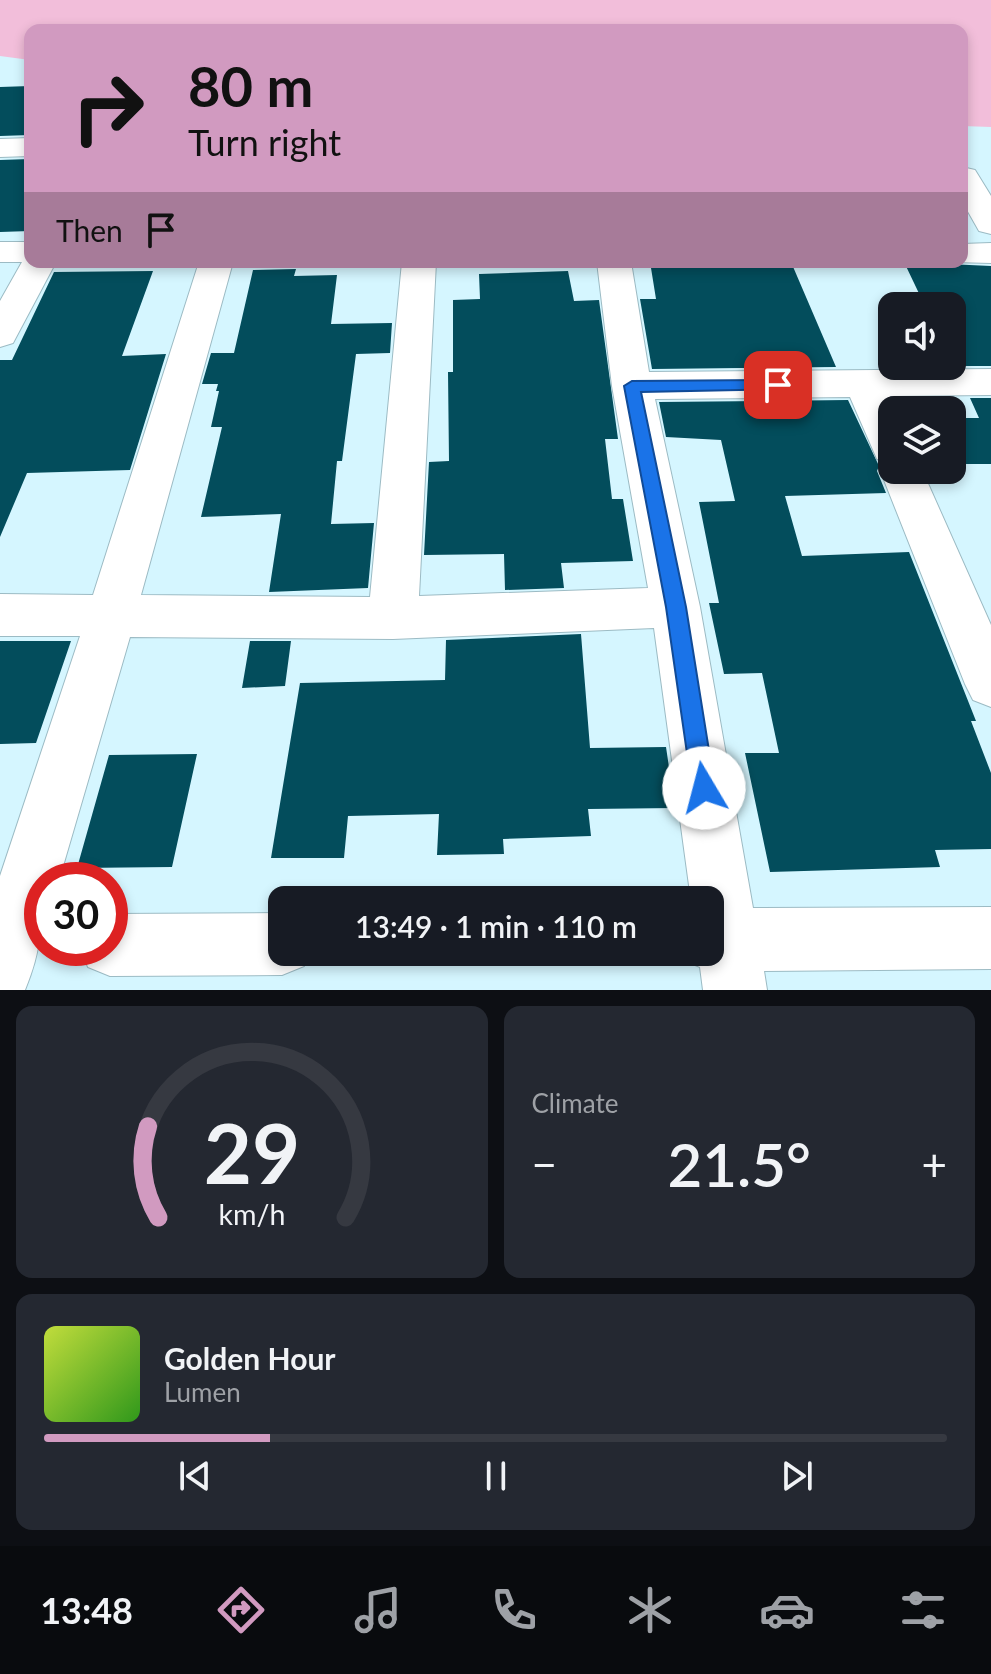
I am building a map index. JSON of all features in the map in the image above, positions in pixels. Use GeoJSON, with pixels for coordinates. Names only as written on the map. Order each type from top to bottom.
{"type":"FeatureCollection","features":[{"type":"Feature","properties":{"kind":"street"},"geometry":{"type":"LineString","coordinates":[[0,148],[24,147]]}},
{"type":"Feature","properties":{"kind":"street"},"geometry":{"type":"LineString","coordinates":[[968,183],[991,224]]}},
{"type":"Feature","properties":{"kind":"street"},"geometry":{"type":"LineString","coordinates":[[0,335],[24,251]]}},
{"type":"Feature","properties":{"kind":"street"},"geometry":{"type":"LineString","coordinates":[[968,254],[991,253]]}},
{"type":"Feature","properties":{"kind":"street"},"geometry":{"type":"LineString","coordinates":[[13,953],[214,268]]}},
{"type":"Feature","properties":{"kind":"street"},"geometry":{"type":"LineString","coordinates":[[393,618],[419,268]]}},
{"type":"Feature","properties":{"kind":"street"},"geometry":{"type":"LineString","coordinates":[[615,268],[632,386],[676,607],[714,886]]}},
{"type":"Feature","properties":{"kind":"street"},"geometry":{"type":"LineString","coordinates":[[632,386],[991,382]]}},
{"type":"Feature","properties":{"kind":"street"},"geometry":{"type":"LineString","coordinates":[[865,385],[878,415]]}},
{"type":"Feature","properties":{"kind":"street"},"geometry":{"type":"LineString","coordinates":[[907,484],[991,684]]}},
{"type":"Feature","properties":{"kind":"street"},"geometry":{"type":"LineString","coordinates":[[0,615],[393,618],[676,607]]}},
{"type":"Feature","properties":{"kind":"street"},"geometry":{"type":"LineString","coordinates":[[724,957],[991,938]]}},
{"type":"Feature","properties":{"kind":"street"},"geometry":{"type":"LineString","coordinates":[[128,945],[268,944]]}},
{"type":"Feature","properties":{"kind":"shaded area"},"geometry":{"type":"Polygon","coordinates":[[[0,0],[991,0],[991,127],[968,126],[968,24],[24,24],[24,59],[0,56],[0,0]]]}},
{"type":"Feature","properties":{"kind":"building"},"geometry":{"type":"Polygon","coordinates":[[[24,86],[24,135],[0,136],[0,87],[24,86]]]}},
{"type":"Feature","properties":{"kind":"building"},"geometry":{"type":"Polygon","coordinates":[[[24,159],[24,231],[0,232],[0,160],[24,159]]]}},
{"type":"Feature","properties":{"kind":"building"},"geometry":{"type":"Polygon","coordinates":[[[991,266],[991,366],[966,366],[966,292],[918,292],[907,268],[991,266]]]}},
{"type":"Feature","properties":{"kind":"building"},"geometry":{"type":"Polygon","coordinates":[[[651,268],[794,268],[836,367],[652,369],[640,299],[656,299],[651,268]]]}},
{"type":"Feature","properties":{"kind":"building"},"geometry":{"type":"Polygon","coordinates":[[[296,269],[294,276],[337,275],[331,324],[392,323],[390,353],[356,354],[342,461],[337,461],[331,524],[374,523],[368,588],[269,592],[281,514],[201,517],[222,427],[211,427],[218,384],[202,384],[211,353],[234,353],[253,270],[296,269]]]}},
{"type":"Feature","properties":{"kind":"building"},"geometry":{"type":"Polygon","coordinates":[[[153,271],[122,356],[166,354],[130,470],[27,473],[0,537],[0,360],[12,360],[54,272],[153,271]]]}},
{"type":"Feature","properties":{"kind":"building"},"geometry":{"type":"Polygon","coordinates":[[[568,271],[574,301],[599,300],[618,439],[605,439],[612,499],[623,499],[633,561],[561,563],[564,588],[505,590],[504,554],[424,555],[429,462],[449,461],[448,372],[453,372],[453,300],[480,299],[479,274],[568,271]]]}},
{"type":"Feature","properties":{"kind":"building"},"geometry":{"type":"Polygon","coordinates":[[[970,398],[991,398],[991,464],[966,464],[966,418],[979,418],[970,398]]]}},
{"type":"Feature","properties":{"kind":"building"},"geometry":{"type":"Polygon","coordinates":[[[848,400],[878,464],[878,484],[882,484],[886,493],[785,496],[802,556],[909,552],[976,721],[971,721],[991,773],[991,849],[935,850],[940,867],[770,872],[745,753],[779,753],[762,673],[724,674],[709,603],[719,603],[699,502],[735,501],[721,440],[666,437],[659,402],[848,400]]]}},
{"type":"Feature","properties":{"kind":"building"},"geometry":{"type":"Polygon","coordinates":[[[581,634],[590,748],[666,747],[675,808],[588,809],[591,836],[503,839],[504,854],[437,855],[439,814],[348,816],[344,858],[271,858],[300,683],[445,680],[446,640],[581,634]]]}},
{"type":"Feature","properties":{"kind":"building"},"geometry":{"type":"Polygon","coordinates":[[[0,641],[71,641],[36,743],[0,744],[0,641]]]}},
{"type":"Feature","properties":{"kind":"building"},"geometry":{"type":"Polygon","coordinates":[[[250,641],[291,641],[285,686],[242,688],[250,641]]]}},
{"type":"Feature","properties":{"kind":"building"},"geometry":{"type":"Polygon","coordinates":[[[197,754],[172,867],[128,867],[128,862],[79,862],[109,755],[197,754]]]}},
{"type":"Feature","properties":{"kind":"route"},"geometry":{"type":"LineString","coordinates":[[704,788],[676,607],[632,386],[778,385]]}}]}
